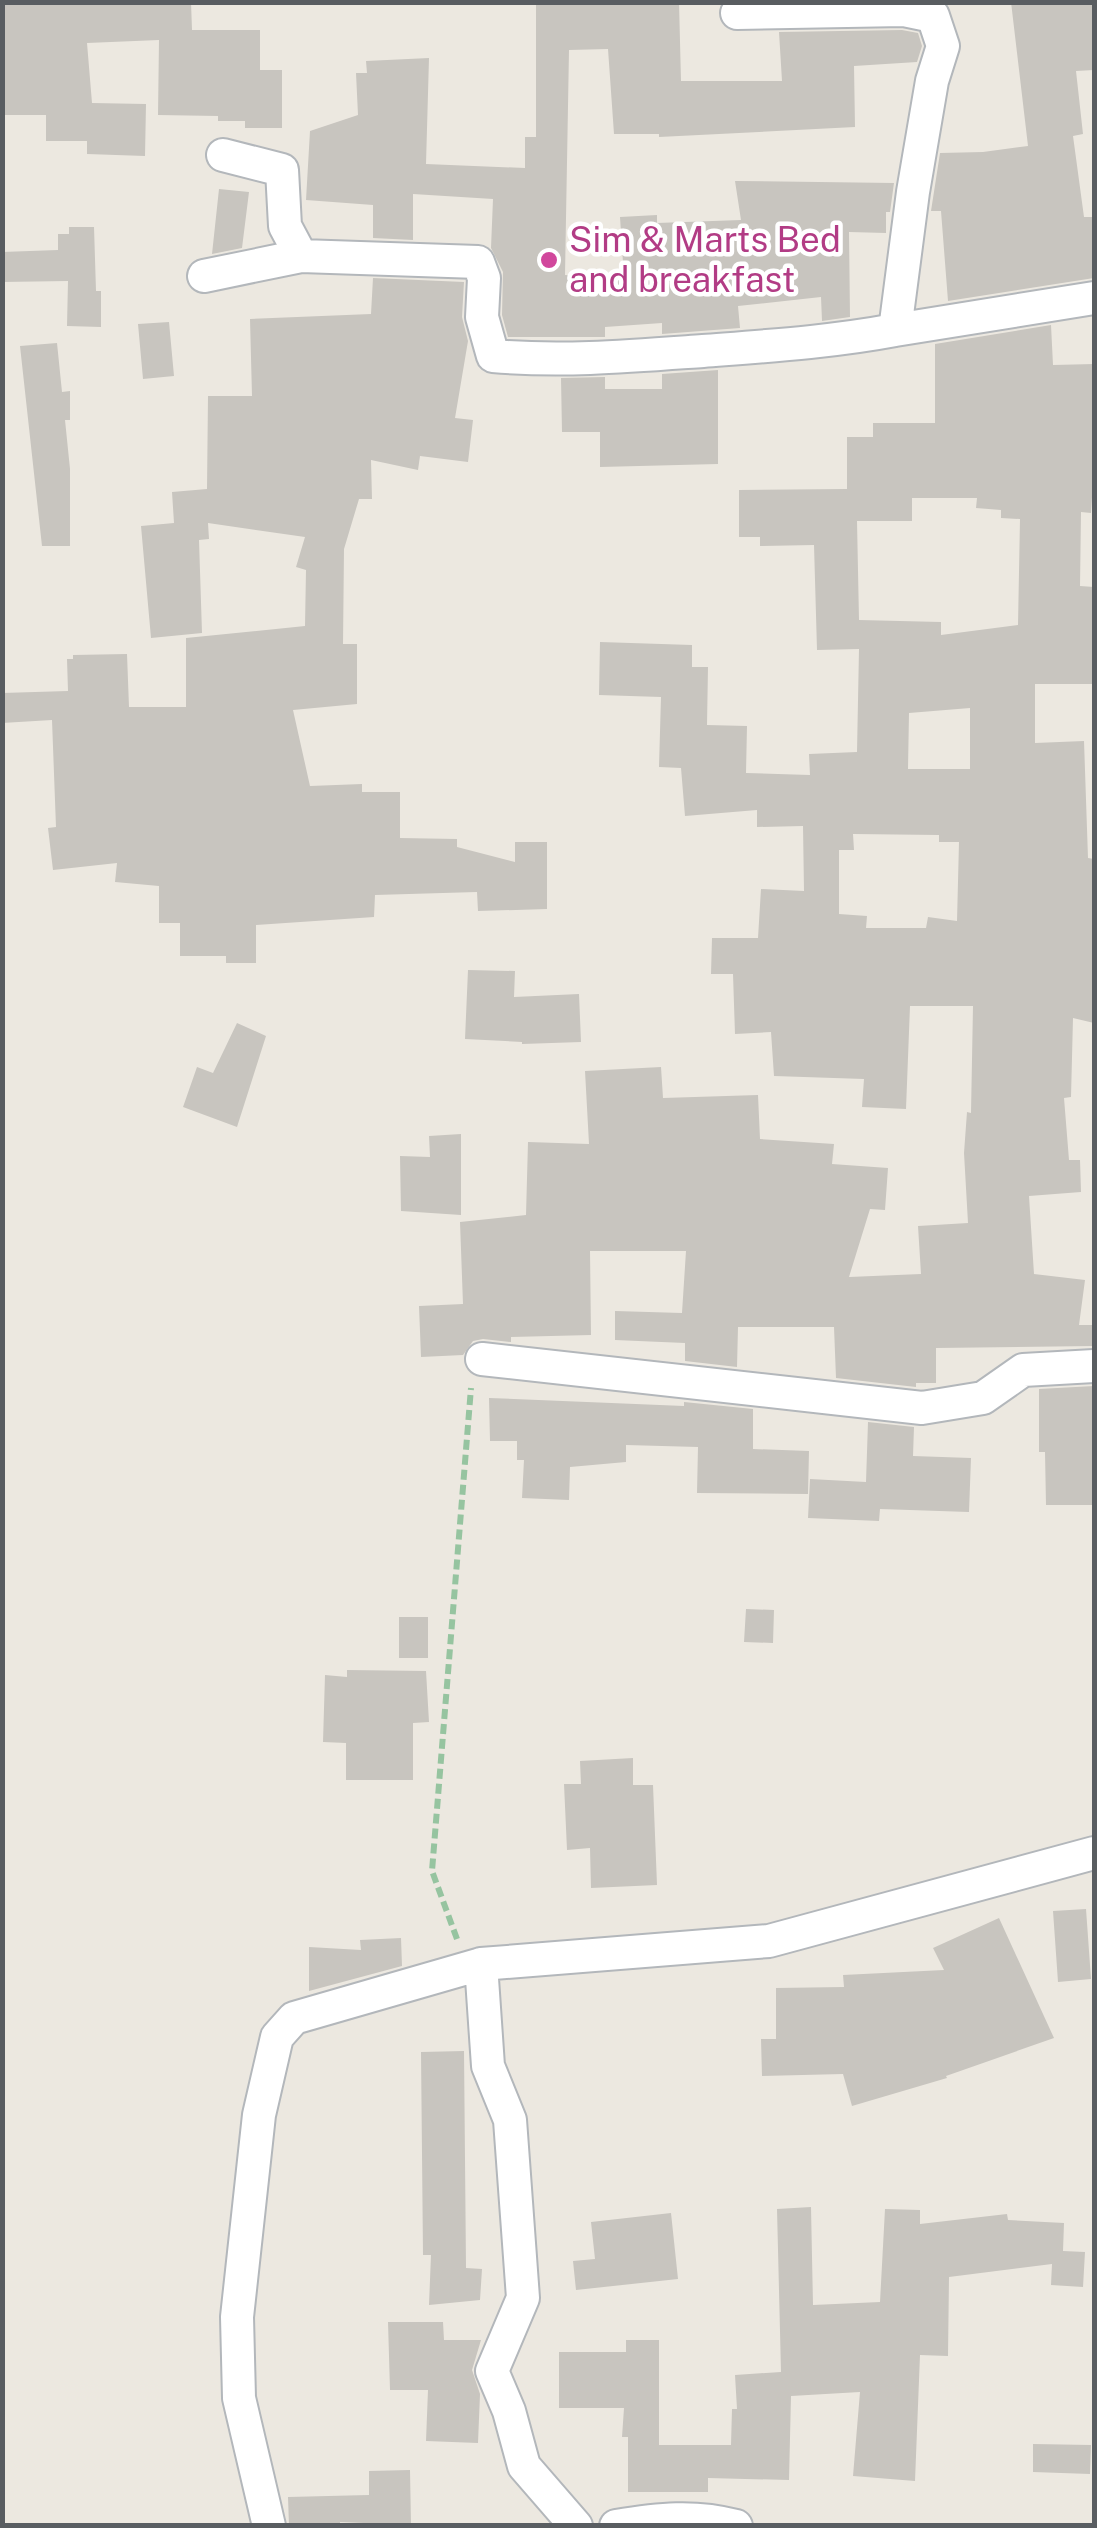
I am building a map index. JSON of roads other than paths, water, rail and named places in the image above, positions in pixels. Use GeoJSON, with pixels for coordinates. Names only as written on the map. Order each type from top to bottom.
{"type":"FeatureCollection","features":[{"type":"Feature","properties":{"kind":"street"},"geometry":{"type":"LineString","coordinates":[[737,13],[904,10],[933,16],[944,46],[932,81],[895,330]]}},
{"type":"Feature","properties":{"kind":"street"},"geometry":{"type":"LineString","coordinates":[[223,155],[282,170],[284,226],[301,256]]}},
{"type":"Feature","properties":{"kind":"street"},"geometry":{"type":"LineString","coordinates":[[204,276],[301,256],[478,262],[484,278],[482,317],[494,356],[610,358],[837,341],[1094,298]]}},
{"type":"Feature","properties":{"kind":"street"},"geometry":{"type":"LineString","coordinates":[[482,1359],[922,1408],[983,1398],[1023,1370],[1094,1366]]}},
{"type":"Feature","properties":{"kind":"street"},"geometry":{"type":"LineString","coordinates":[[269,2526],[239,2398],[238,2317],[260,2114],[277,2037],[294,2018],[481,1964],[769,1941],[1094,1853]]}},
{"type":"Feature","properties":{"kind":"street"},"geometry":{"type":"LineString","coordinates":[[481,1964],[488,2066],[510,2120],[523,2298],[492,2372],[524,2466],[576,2526]]}},
{"type":"Feature","properties":{"kind":"street"},"geometry":{"type":"LineString","coordinates":[[616,2526],[664,2518],[700,2518],[736,2526]]}},
{"type":"Feature","properties":{"kind":"place","name":"Sim & Marts Bed and breakfast"},"geometry":{"type":"Point","coordinates":[549,260]}}]}
